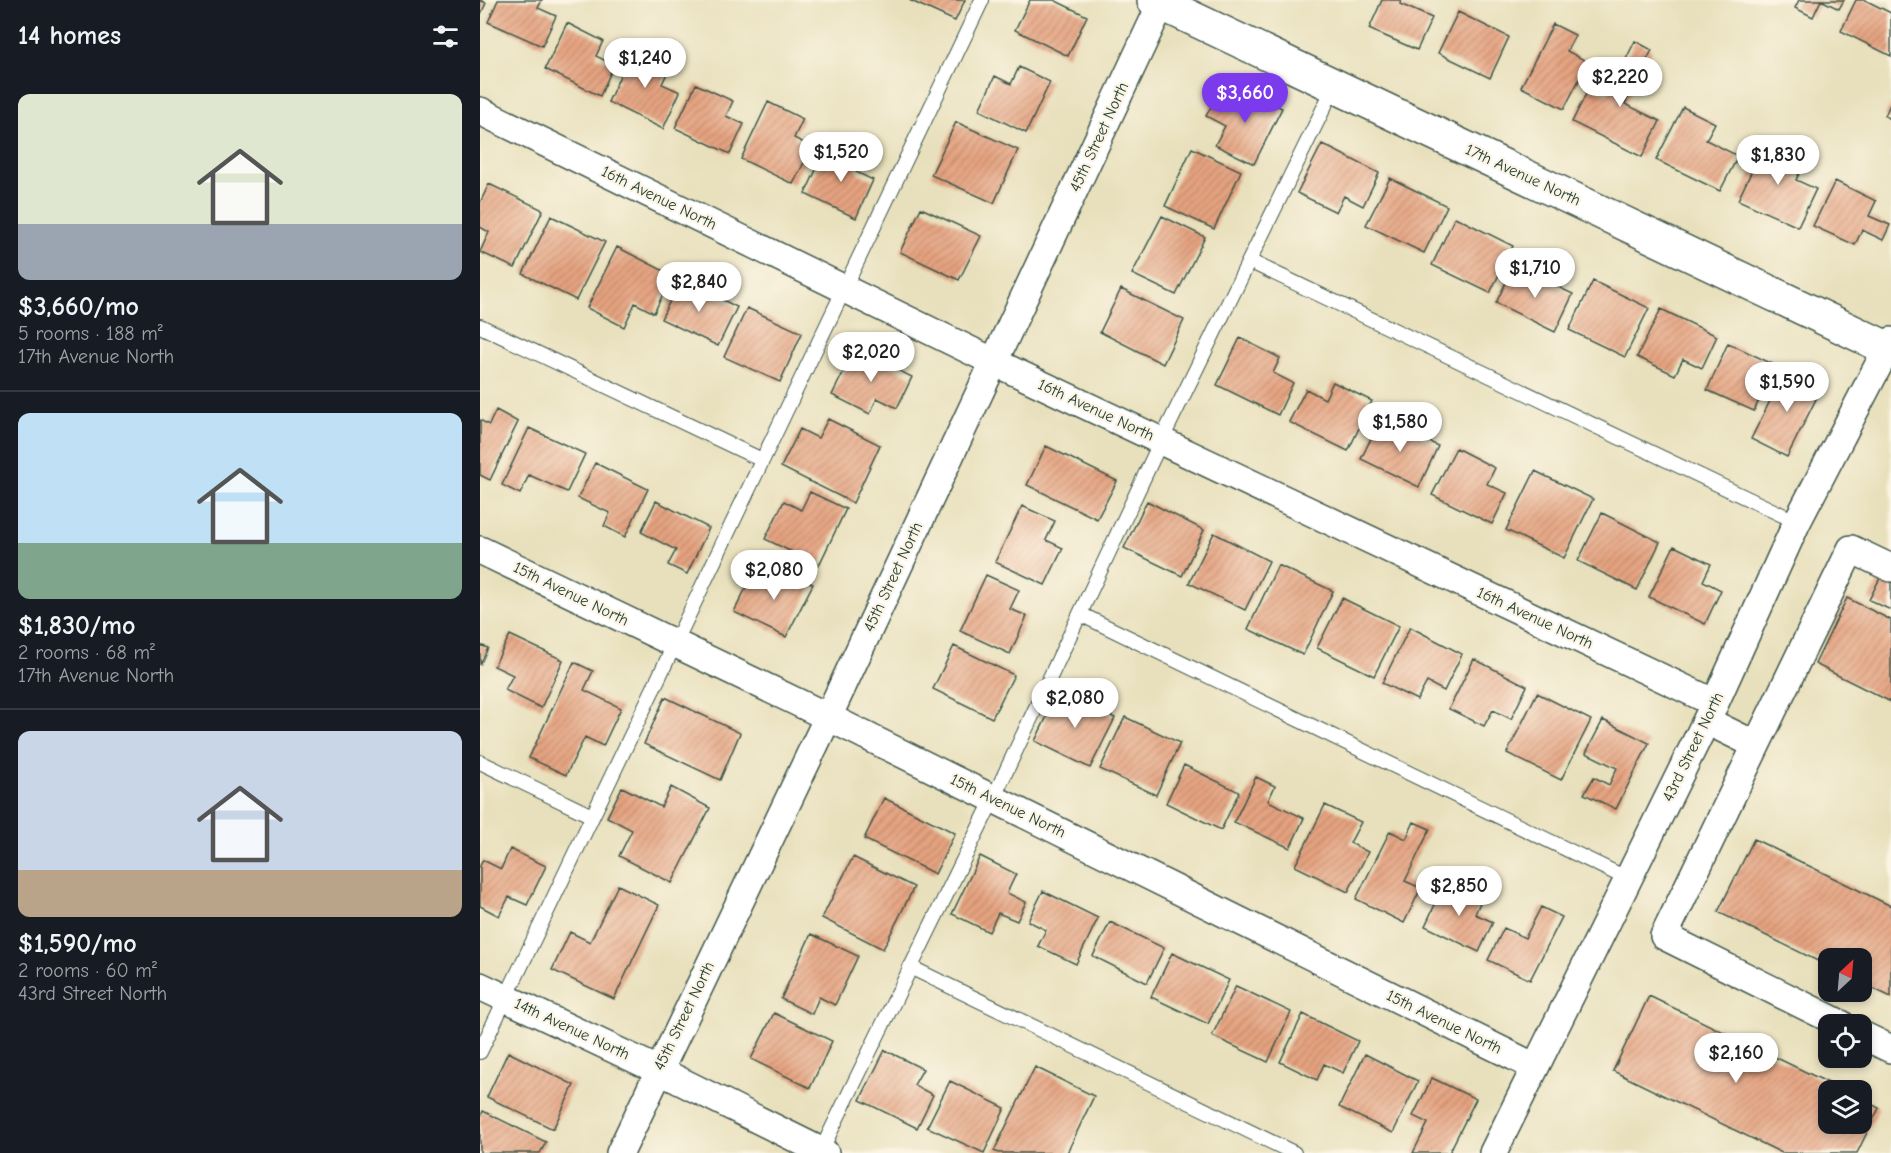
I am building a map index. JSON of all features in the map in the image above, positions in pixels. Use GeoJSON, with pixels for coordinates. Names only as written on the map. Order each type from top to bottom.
{"type":"FeatureCollection","features":[{"type":"Feature","properties":{"kind":"street","name":"17th Avenue North"},"geometry":{"type":"LineString","coordinates":[[1159,1],[1890,346]]}},
{"type":"Feature","properties":{"kind":"street","name":"45th Street North"},"geometry":{"type":"LineString","coordinates":[[620,1153],[828,717],[1159,1]]}},
{"type":"Feature","properties":{"kind":"street","name":"16th Avenue North"},"geometry":{"type":"LineString","coordinates":[[480,111],[1161,441],[1711,712],[1756,745]]}},
{"type":"Feature","properties":{"kind":"street","name":"43rd Street North"},"geometry":{"type":"LineString","coordinates":[[1494,1153],[1711,712],[1797,522],[1890,346]]}},
{"type":"Feature","properties":{"kind":"street"},"geometry":{"type":"LineString","coordinates":[[1821,1014],[1664,936],[1851,549],[1891,568]]}},
{"type":"Feature","properties":{"kind":"street","name":"15th Avenue North"},"geometry":{"type":"LineString","coordinates":[[480,550],[828,717],[1535,1067]]}},
{"type":"Feature","properties":{"kind":"street","name":"14th Avenue North"},"geometry":{"type":"LineString","coordinates":[[480,986],[658,1070],[822,1152]]}},
{"type":"Feature","properties":{"kind":"street"},"geometry":{"type":"LineString","coordinates":[[1872,1040],[1891,1049]]}},
{"type":"Feature","properties":{"kind":"lane"},"geometry":{"type":"LineString","coordinates":[[480,1052],[982,0]]}},
{"type":"Feature","properties":{"kind":"lane"},"geometry":{"type":"LineString","coordinates":[[822,1152],[993,799],[1161,441],[1335,85]]}},
{"type":"Feature","properties":{"kind":"lane"},"geometry":{"type":"LineString","coordinates":[[1249,261],[1797,522]]}},
{"type":"Feature","properties":{"kind":"lane"},"geometry":{"type":"LineString","coordinates":[[480,326],[762,460]]}},
{"type":"Feature","properties":{"kind":"lane"},"geometry":{"type":"LineString","coordinates":[[1080,614],[1628,879]]}},
{"type":"Feature","properties":{"kind":"lane"},"geometry":{"type":"LineString","coordinates":[[480,762],[592,816]]}},
{"type":"Feature","properties":{"kind":"lane"},"geometry":{"type":"LineString","coordinates":[[910,967],[1294,1153]]}},
{"type":"Feature","properties":{"kind":"building"},"geometry":{"type":"Polygon","coordinates":[[[480,0],[486,3],[480,16],[480,0]]]}},
{"type":"Feature","properties":{"kind":"building"},"geometry":{"type":"Polygon","coordinates":[[[498,0],[542,0],[538,8],[556,16],[542,46],[488,22],[498,0]]]}},
{"type":"Feature","properties":{"kind":"building"},"geometry":{"type":"Polygon","coordinates":[[[909,0],[965,0],[955,21],[909,0]]]}},
{"type":"Feature","properties":{"kind":"building"},"geometry":{"type":"Polygon","coordinates":[[[1030,0],[1054,0],[1087,16],[1068,56],[1015,30],[1030,0]]]}},
{"type":"Feature","properties":{"kind":"building"},"geometry":{"type":"Polygon","coordinates":[[[1382,0],[1401,0],[1400,4],[1432,18],[1417,50],[1369,29],[1382,0]]]}},
{"type":"Feature","properties":{"kind":"building"},"geometry":{"type":"Polygon","coordinates":[[[1799,0],[1821,0],[1813,17],[1795,8],[1799,0]]]}},
{"type":"Feature","properties":{"kind":"building"},"geometry":{"type":"Polygon","coordinates":[[[1821,0],[1844,0],[1839,9],[1821,0]]]}},
{"type":"Feature","properties":{"kind":"building"},"geometry":{"type":"Polygon","coordinates":[[[1856,0],[1865,0],[1891,13],[1891,56],[1841,31],[1856,0]]]}},
{"type":"Feature","properties":{"kind":"building"},"geometry":{"type":"Polygon","coordinates":[[[1458,12],[1509,37],[1490,78],[1438,53],[1458,12]]]}},
{"type":"Feature","properties":{"kind":"building"},"geometry":{"type":"Polygon","coordinates":[[[567,23],[603,41],[596,56],[614,65],[600,96],[545,69],[567,23]]]}},
{"type":"Feature","properties":{"kind":"building"},"geometry":{"type":"Polygon","coordinates":[[[1553,24],[1575,35],[1567,51],[1588,62],[1564,109],[1521,87],[1553,24]]]}},
{"type":"Feature","properties":{"kind":"building"},"geometry":{"type":"Polygon","coordinates":[[[1635,41],[1652,50],[1625,104],[1660,121],[1642,157],[1572,122],[1590,86],[1608,95],[1635,41]]]}},
{"type":"Feature","properties":{"kind":"building"},"geometry":{"type":"Polygon","coordinates":[[[633,48],[671,65],[662,84],[680,92],[663,129],[608,102],[633,48]]]}},
{"type":"Feature","properties":{"kind":"building"},"geometry":{"type":"Polygon","coordinates":[[[1019,67],[1050,82],[1026,133],[979,110],[995,76],[1011,84],[1019,67]]]}},
{"type":"Feature","properties":{"kind":"building"},"geometry":{"type":"Polygon","coordinates":[[[696,84],[733,101],[726,116],[744,124],[730,154],[675,128],[696,84]]]}},
{"type":"Feature","properties":{"kind":"building"},"geometry":{"type":"Polygon","coordinates":[[[1244,89],[1282,108],[1254,164],[1215,145],[1225,126],[1206,116],[1216,98],[1234,107],[1244,89]]]}},
{"type":"Feature","properties":{"kind":"building"},"geometry":{"type":"Polygon","coordinates":[[[768,102],[803,119],[794,138],[812,147],[793,184],[741,159],[768,102]]]}},
{"type":"Feature","properties":{"kind":"building"},"geometry":{"type":"Polygon","coordinates":[[[1891,102],[1891,119],[1885,116],[1891,102]]]}},
{"type":"Feature","properties":{"kind":"building"},"geometry":{"type":"Polygon","coordinates":[[[1683,107],[1715,123],[1706,140],[1738,156],[1720,191],[1656,160],[1683,107]]]}},
{"type":"Feature","properties":{"kind":"building"},"geometry":{"type":"Polygon","coordinates":[[[956,122],[1018,150],[994,203],[931,175],[956,122]]]}},
{"type":"Feature","properties":{"kind":"building"},"geometry":{"type":"Polygon","coordinates":[[[1765,143],[1805,161],[1796,180],[1816,189],[1798,227],[1738,200],[1765,143]]]}},
{"type":"Feature","properties":{"kind":"building"},"geometry":{"type":"Polygon","coordinates":[[[1322,144],[1379,173],[1363,206],[1344,196],[1336,212],[1297,193],[1322,144]]]}},
{"type":"Feature","properties":{"kind":"building"},"geometry":{"type":"Polygon","coordinates":[[[847,145],[864,154],[856,172],[873,180],[856,218],[805,194],[822,157],[839,165],[847,145]]]}},
{"type":"Feature","properties":{"kind":"building"},"geometry":{"type":"Polygon","coordinates":[[[1192,148],[1241,171],[1214,229],[1165,206],[1192,148]]]}},
{"type":"Feature","properties":{"kind":"building"},"geometry":{"type":"Polygon","coordinates":[[[1390,178],[1447,206],[1424,253],[1366,225],[1390,178]]]}},
{"type":"Feature","properties":{"kind":"building"},"geometry":{"type":"Polygon","coordinates":[[[1835,181],[1876,201],[1869,216],[1890,225],[1883,240],[1862,230],[1855,245],[1813,226],[1835,181]]]}},
{"type":"Feature","properties":{"kind":"building"},"geometry":{"type":"Polygon","coordinates":[[[489,184],[543,210],[515,268],[480,252],[489,232],[480,227],[480,203],[489,184]]]}},
{"type":"Feature","properties":{"kind":"building"},"geometry":{"type":"Polygon","coordinates":[[[921,208],[981,236],[959,280],[900,252],[921,208]]]}},
{"type":"Feature","properties":{"kind":"building"},"geometry":{"type":"Polygon","coordinates":[[[551,216],[605,242],[576,300],[523,274],[551,216]]]}},
{"type":"Feature","properties":{"kind":"building"},"geometry":{"type":"Polygon","coordinates":[[[1162,216],[1205,237],[1176,295],[1132,274],[1162,216]]]}},
{"type":"Feature","properties":{"kind":"building"},"geometry":{"type":"Polygon","coordinates":[[[1455,217],[1513,246],[1490,293],[1432,265],[1455,217]]]}},
{"type":"Feature","properties":{"kind":"building"},"geometry":{"type":"Polygon","coordinates":[[[617,247],[672,275],[654,313],[635,303],[624,327],[587,308],[617,247]]]}},
{"type":"Feature","properties":{"kind":"building"},"geometry":{"type":"Polygon","coordinates":[[[1514,266],[1573,294],[1555,332],[1496,303],[1514,266]]]}},
{"type":"Feature","properties":{"kind":"building"},"geometry":{"type":"Polygon","coordinates":[[[681,279],[737,307],[718,346],[661,319],[681,279]]]}},
{"type":"Feature","properties":{"kind":"building"},"geometry":{"type":"Polygon","coordinates":[[[1593,281],[1649,308],[1625,357],[1569,330],[1593,281]]]}},
{"type":"Feature","properties":{"kind":"building"},"geometry":{"type":"Polygon","coordinates":[[[1121,289],[1184,320],[1163,364],[1100,332],[1121,289]]]}},
{"type":"Feature","properties":{"kind":"building"},"geometry":{"type":"Polygon","coordinates":[[[747,308],[802,333],[780,382],[724,357],[747,308]]]}},
{"type":"Feature","properties":{"kind":"building"},"geometry":{"type":"Polygon","coordinates":[[[1661,309],[1717,336],[1702,368],[1683,359],[1675,375],[1637,357],[1661,309]]]}},
{"type":"Feature","properties":{"kind":"building"},"geometry":{"type":"Polygon","coordinates":[[[1240,338],[1280,358],[1273,373],[1293,383],[1278,415],[1217,385],[1240,338]]]}},
{"type":"Feature","properties":{"kind":"building"},"geometry":{"type":"Polygon","coordinates":[[[1728,343],[1775,365],[1754,411],[1707,390],[1728,343]]]}},
{"type":"Feature","properties":{"kind":"building"},"geometry":{"type":"Polygon","coordinates":[[[855,349],[912,377],[897,408],[877,398],[870,414],[832,395],[855,349]]]}},
{"type":"Feature","properties":{"kind":"building"},"geometry":{"type":"Polygon","coordinates":[[[1786,369],[1822,387],[1787,457],[1751,439],[1786,369]]]}},
{"type":"Feature","properties":{"kind":"building"},"geometry":{"type":"Polygon","coordinates":[[[1333,382],[1372,401],[1348,451],[1289,422],[1306,389],[1325,399],[1333,382]]]}},
{"type":"Feature","properties":{"kind":"building"},"geometry":{"type":"Polygon","coordinates":[[[496,410],[518,422],[490,480],[480,475],[480,420],[489,425],[496,410]]]}},
{"type":"Feature","properties":{"kind":"building"},"geometry":{"type":"Polygon","coordinates":[[[1381,418],[1438,446],[1419,487],[1361,459],[1381,418]]]}},
{"type":"Feature","properties":{"kind":"building"},"geometry":{"type":"Polygon","coordinates":[[[828,419],[880,445],[853,503],[781,467],[800,429],[818,438],[828,419]]]}},
{"type":"Feature","properties":{"kind":"building"},"geometry":{"type":"Polygon","coordinates":[[[529,428],[585,454],[567,492],[529,475],[520,494],[502,485],[529,428]]]}},
{"type":"Feature","properties":{"kind":"building"},"geometry":{"type":"Polygon","coordinates":[[[1046,446],[1117,481],[1097,519],[1027,485],[1046,446]]]}},
{"type":"Feature","properties":{"kind":"building"},"geometry":{"type":"Polygon","coordinates":[[[1456,448],[1495,468],[1487,484],[1507,493],[1492,524],[1432,495],[1456,448]]]}},
{"type":"Feature","properties":{"kind":"building"},"geometry":{"type":"Polygon","coordinates":[[[595,463],[648,489],[625,537],[604,526],[610,513],[578,498],[595,463]]]}},
{"type":"Feature","properties":{"kind":"building"},"geometry":{"type":"Polygon","coordinates":[[[1535,471],[1593,499],[1564,558],[1506,530],[1535,471]]]}},
{"type":"Feature","properties":{"kind":"building"},"geometry":{"type":"Polygon","coordinates":[[[810,492],[846,509],[819,565],[765,539],[784,501],[801,510],[810,492]]]}},
{"type":"Feature","properties":{"kind":"building"},"geometry":{"type":"Polygon","coordinates":[[[656,501],[709,528],[687,574],[668,565],[676,550],[641,532],[656,501]]]}},
{"type":"Feature","properties":{"kind":"building"},"geometry":{"type":"Polygon","coordinates":[[[1147,501],[1204,530],[1182,576],[1124,548],[1147,501]]]}},
{"type":"Feature","properties":{"kind":"building"},"geometry":{"type":"Polygon","coordinates":[[[1022,506],[1055,521],[1046,540],[1063,548],[1045,585],[995,562],[1022,506]]]}},
{"type":"Feature","properties":{"kind":"building"},"geometry":{"type":"Polygon","coordinates":[[[1602,513],[1660,542],[1637,590],[1578,561],[1602,513]]]}},
{"type":"Feature","properties":{"kind":"building"},"geometry":{"type":"Polygon","coordinates":[[[1214,533],[1269,561],[1245,610],[1189,583],[1214,533]]]}},
{"type":"Feature","properties":{"kind":"building"},"geometry":{"type":"Polygon","coordinates":[[[1674,546],[1711,564],[1703,581],[1721,590],[1705,624],[1649,597],[1674,546]]]}},
{"type":"Feature","properties":{"kind":"building"},"geometry":{"type":"Polygon","coordinates":[[[1278,565],[1333,591],[1303,655],[1248,629],[1278,565]]]}},
{"type":"Feature","properties":{"kind":"building"},"geometry":{"type":"Polygon","coordinates":[[[778,567],[813,584],[786,637],[734,612],[752,576],[770,584],[778,567]]]}},
{"type":"Feature","properties":{"kind":"building"},"geometry":{"type":"Polygon","coordinates":[[[1882,574],[1891,578],[1891,610],[1869,600],[1882,574]]]}},
{"type":"Feature","properties":{"kind":"building"},"geometry":{"type":"Polygon","coordinates":[[[986,575],[1019,590],[1010,609],[1027,616],[1010,654],[960,631],[986,575]]]}},
{"type":"Feature","properties":{"kind":"building"},"geometry":{"type":"Polygon","coordinates":[[[1342,598],[1399,626],[1374,676],[1317,648],[1342,598]]]}},
{"type":"Feature","properties":{"kind":"building"},"geometry":{"type":"Polygon","coordinates":[[[1847,598],[1891,620],[1891,702],[1815,664],[1847,598]]]}},
{"type":"Feature","properties":{"kind":"building"},"geometry":{"type":"Polygon","coordinates":[[[1410,627],[1462,654],[1444,691],[1427,682],[1417,700],[1382,683],[1410,627]]]}},
{"type":"Feature","properties":{"kind":"building"},"geometry":{"type":"Polygon","coordinates":[[[510,635],[563,660],[541,708],[505,690],[513,675],[494,666],[510,635]]]}},
{"type":"Feature","properties":{"kind":"building"},"geometry":{"type":"Polygon","coordinates":[[[480,645],[488,648],[480,665],[480,645]]]}},
{"type":"Feature","properties":{"kind":"building"},"geometry":{"type":"Polygon","coordinates":[[[954,646],[1014,675],[992,718],[933,689],[954,646]]]}},
{"type":"Feature","properties":{"kind":"building"},"geometry":{"type":"Polygon","coordinates":[[[1474,659],[1527,686],[1511,719],[1493,710],[1484,726],[1449,709],[1474,659]]]}},
{"type":"Feature","properties":{"kind":"building"},"geometry":{"type":"Polygon","coordinates":[[[574,662],[593,671],[584,690],[621,708],[603,746],[585,737],[566,775],[529,758],[574,662]]]}},
{"type":"Feature","properties":{"kind":"building"},"geometry":{"type":"Polygon","coordinates":[[[1060,690],[1115,718],[1090,768],[1035,741],[1060,690]]]}},
{"type":"Feature","properties":{"kind":"building"},"geometry":{"type":"Polygon","coordinates":[[[1537,693],[1591,720],[1561,780],[1507,753],[1537,693]]]}},
{"type":"Feature","properties":{"kind":"building"},"geometry":{"type":"Polygon","coordinates":[[[665,697],[740,733],[720,780],[644,744],[665,697]]]}},
{"type":"Feature","properties":{"kind":"building"},"geometry":{"type":"Polygon","coordinates":[[[1125,717],[1180,743],[1156,795],[1100,769],[1125,717]]]}},
{"type":"Feature","properties":{"kind":"building"},"geometry":{"type":"Polygon","coordinates":[[[1603,720],[1649,743],[1616,809],[1584,794],[1594,777],[1609,785],[1617,768],[1586,753],[1603,720]]]}},
{"type":"Feature","properties":{"kind":"building"},"geometry":{"type":"Polygon","coordinates":[[[1184,765],[1239,792],[1221,830],[1166,803],[1184,765]]]}},
{"type":"Feature","properties":{"kind":"building"},"geometry":{"type":"Polygon","coordinates":[[[1256,777],[1275,786],[1268,801],[1304,818],[1290,848],[1234,822],[1256,777]]]}},
{"type":"Feature","properties":{"kind":"building"},"geometry":{"type":"Polygon","coordinates":[[[622,787],[661,807],[671,787],[710,808],[672,883],[619,856],[632,830],[607,817],[622,787]]]}},
{"type":"Feature","properties":{"kind":"building"},"geometry":{"type":"Polygon","coordinates":[[[884,798],[955,833],[935,874],[864,839],[884,798]]]}},
{"type":"Feature","properties":{"kind":"building"},"geometry":{"type":"Polygon","coordinates":[[[1325,805],[1361,822],[1350,843],[1368,852],[1348,892],[1295,866],[1325,805]]]}},
{"type":"Feature","properties":{"kind":"building"},"geometry":{"type":"Polygon","coordinates":[[[1414,822],[1430,829],[1405,881],[1421,888],[1404,923],[1356,899],[1390,831],[1406,839],[1414,822]]]}},
{"type":"Feature","properties":{"kind":"building"},"geometry":{"type":"Polygon","coordinates":[[[1754,839],[1891,906],[1891,997],[1872,988],[1872,948],[1818,948],[1818,961],[1718,912],[1754,839]]]}},
{"type":"Feature","properties":{"kind":"building"},"geometry":{"type":"Polygon","coordinates":[[[510,849],[546,866],[527,905],[509,897],[499,916],[480,906],[480,866],[483,860],[501,869],[510,849]]]}},
{"type":"Feature","properties":{"kind":"building"},"geometry":{"type":"Polygon","coordinates":[[[980,856],[1016,874],[1007,893],[1026,902],[1017,921],[998,913],[989,932],[952,914],[980,856]]]}},
{"type":"Feature","properties":{"kind":"building"},"geometry":{"type":"Polygon","coordinates":[[[853,857],[914,887],[883,949],[822,918],[853,857]]]}},
{"type":"Feature","properties":{"kind":"building"},"geometry":{"type":"Polygon","coordinates":[[[1446,881],[1482,898],[1475,914],[1493,922],[1479,952],[1425,926],[1446,881]]]}},
{"type":"Feature","properties":{"kind":"building"},"geometry":{"type":"Polygon","coordinates":[[[618,885],[659,905],[614,999],[552,970],[570,932],[590,942],[618,885]]]}},
{"type":"Feature","properties":{"kind":"building"},"geometry":{"type":"Polygon","coordinates":[[[1043,891],[1098,918],[1076,964],[1038,946],[1046,930],[1028,921],[1043,891]]]}},
{"type":"Feature","properties":{"kind":"building"},"geometry":{"type":"Polygon","coordinates":[[[1541,907],[1562,917],[1530,980],[1488,960],[1504,928],[1525,938],[1541,907]]]}},
{"type":"Feature","properties":{"kind":"building"},"geometry":{"type":"Polygon","coordinates":[[[1110,922],[1164,948],[1147,983],[1093,956],[1110,922]]]}},
{"type":"Feature","properties":{"kind":"building"},"geometry":{"type":"Polygon","coordinates":[[[811,934],[858,956],[835,1005],[819,997],[812,1014],[781,999],[811,934]]]}},
{"type":"Feature","properties":{"kind":"building"},"geometry":{"type":"Polygon","coordinates":[[[1172,953],[1229,980],[1208,1024],[1151,997],[1172,953]]]}},
{"type":"Feature","properties":{"kind":"building"},"geometry":{"type":"Polygon","coordinates":[[[1236,986],[1291,1012],[1268,1062],[1212,1036],[1236,986]]]}},
{"type":"Feature","properties":{"kind":"building"},"geometry":{"type":"Polygon","coordinates":[[[1649,996],[1822,1080],[1818,1080],[1818,1134],[1866,1134],[1857,1153],[1782,1153],[1613,1071],[1649,996]]]}},
{"type":"Feature","properties":{"kind":"building"},"geometry":{"type":"Polygon","coordinates":[[[774,1013],[832,1041],[810,1088],[751,1059],[774,1013]]]}},
{"type":"Feature","properties":{"kind":"building"},"geometry":{"type":"Polygon","coordinates":[[[1303,1014],[1358,1041],[1343,1073],[1324,1064],[1317,1080],[1280,1062],[1303,1014]]]}},
{"type":"Feature","properties":{"kind":"building"},"geometry":{"type":"Polygon","coordinates":[[[885,1050],[923,1069],[914,1085],[933,1095],[917,1128],[860,1100],[885,1050]]]}},
{"type":"Feature","properties":{"kind":"building"},"geometry":{"type":"Polygon","coordinates":[[[508,1052],[574,1085],[553,1129],[487,1097],[508,1052]]]}},
{"type":"Feature","properties":{"kind":"building"},"geometry":{"type":"Polygon","coordinates":[[[1365,1054],[1418,1081],[1393,1133],[1339,1107],[1365,1054]]]}},
{"type":"Feature","properties":{"kind":"building"},"geometry":{"type":"Polygon","coordinates":[[[1035,1067],[1094,1096],[1067,1153],[999,1153],[994,1151],[1035,1067]]]}},
{"type":"Feature","properties":{"kind":"building"},"geometry":{"type":"Polygon","coordinates":[[[1432,1078],[1476,1099],[1449,1153],[1413,1153],[1428,1123],[1413,1116],[1432,1078]]]}},
{"type":"Feature","properties":{"kind":"building"},"geometry":{"type":"Polygon","coordinates":[[[950,1081],[1005,1108],[984,1153],[927,1127],[950,1081]]]}},
{"type":"Feature","properties":{"kind":"building"},"geometry":{"type":"Polygon","coordinates":[[[1872,1104],[1879,1108],[1872,1122],[1872,1104]]]}},
{"type":"Feature","properties":{"kind":"building"},"geometry":{"type":"Polygon","coordinates":[[[483,1111],[546,1142],[540,1153],[480,1153],[480,1118],[483,1111]]]}}]}
